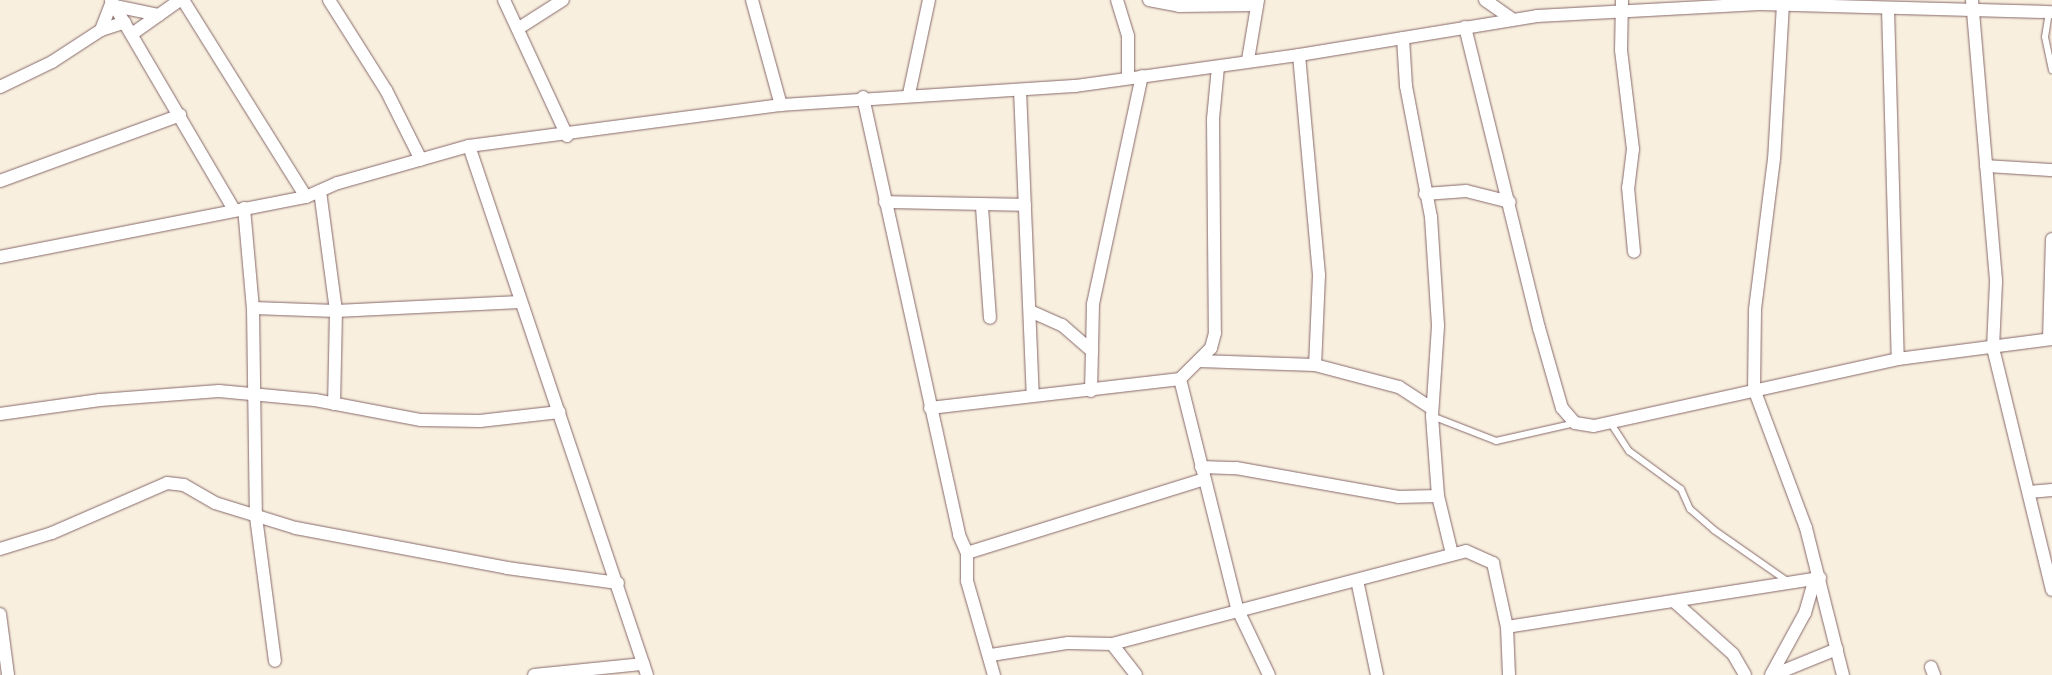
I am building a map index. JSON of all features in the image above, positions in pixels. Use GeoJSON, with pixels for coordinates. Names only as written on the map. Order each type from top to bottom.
{"type":"FeatureCollection","features":[{"type":"Feature","properties":{"kind":"street"},"geometry":{"type":"LineString","coordinates":[[132,34],[182,0],[306,197]]}},
{"type":"Feature","properties":{"kind":"street"},"geometry":{"type":"LineString","coordinates":[[329,0],[386,90],[421,160]]}},
{"type":"Feature","properties":{"kind":"street"},"geometry":{"type":"LineString","coordinates":[[504,0],[519,28],[567,136]]}},
{"type":"Feature","properties":{"kind":"street"},"geometry":{"type":"LineString","coordinates":[[519,28],[563,0]]}},
{"type":"Feature","properties":{"kind":"street"},"geometry":{"type":"LineString","coordinates":[[752,0],[780,105]]}},
{"type":"Feature","properties":{"kind":"street"},"geometry":{"type":"LineString","coordinates":[[909,94],[929,0]]}},
{"type":"Feature","properties":{"kind":"street"},"geometry":{"type":"LineString","coordinates":[[1117,0],[1128,36],[1128,76]]}},
{"type":"Feature","properties":{"kind":"street"},"geometry":{"type":"LineString","coordinates":[[1149,0],[1179,6],[1257,2],[1248,60]]}},
{"type":"Feature","properties":{"kind":"street"},"geometry":{"type":"LineString","coordinates":[[1485,0],[1510,18]]}},
{"type":"Feature","properties":{"kind":"street"},"geometry":{"type":"LineString","coordinates":[[113,2],[159,15]]}},
{"type":"Feature","properties":{"kind":"street"},"geometry":{"type":"LineString","coordinates":[[113,2],[180,116],[239,209],[253,308],[256,517],[275,661]]}},
{"type":"Feature","properties":{"kind":"street"},"geometry":{"type":"LineString","coordinates":[[101,30],[113,2]]}},
{"type":"Feature","properties":{"kind":"street"},"geometry":{"type":"LineString","coordinates":[[0,257],[306,197],[320,191],[469,146],[567,136],[780,105],[909,94],[1020,90],[1128,76],[1142,76],[1248,60],[1299,55],[1510,18],[1621,6],[1761,2],[1783,4],[1861,4],[1888,8],[1972,6],[2045,9]]}},
{"type":"Feature","properties":{"kind":"street"},"geometry":{"type":"LineString","coordinates":[[1783,4],[1774,159],[1755,310],[1754,389],[1817,579],[1838,649],[1843,675]]}},
{"type":"Feature","properties":{"kind":"street"},"geometry":{"type":"LineString","coordinates":[[1621,6],[1621,50],[1633,149],[1628,187],[1634,252]]}},
{"type":"Feature","properties":{"kind":"street"},"geometry":{"type":"LineString","coordinates":[[1972,6],[1996,282],[1993,348],[2052,590]]}},
{"type":"Feature","properties":{"kind":"street"},"geometry":{"type":"LineString","coordinates":[[1888,8],[1898,359]]}},
{"type":"Feature","properties":{"kind":"street"},"geometry":{"type":"LineString","coordinates":[[0,87],[52,62],[101,30],[125,22]]}},
{"type":"Feature","properties":{"kind":"street"},"geometry":{"type":"LineString","coordinates":[[1464,27],[1562,408],[1575,423],[1594,426],[1754,389],[1898,359],[2050,339],[2052,240]]}},
{"type":"Feature","properties":{"kind":"street"},"geometry":{"type":"LineString","coordinates":[[1402,38],[1425,194],[1431,217],[1438,326],[1432,412],[1438,496],[1452,554]]}},
{"type":"Feature","properties":{"kind":"street"},"geometry":{"type":"LineString","coordinates":[[1299,55],[1319,275],[1315,365]]}},
{"type":"Feature","properties":{"kind":"street"},"geometry":{"type":"LineString","coordinates":[[930,408],[1033,395],[1091,391],[1180,379],[1211,348],[1215,333],[1213,119],[1218,66]]}},
{"type":"Feature","properties":{"kind":"street"},"geometry":{"type":"LineString","coordinates":[[1091,391],[1093,304],[1142,76]]}},
{"type":"Feature","properties":{"kind":"street"},"geometry":{"type":"LineString","coordinates":[[1020,90],[1033,395]]}},
{"type":"Feature","properties":{"kind":"street"},"geometry":{"type":"LineString","coordinates":[[863,98],[958,534],[967,553],[967,581],[991,655],[994,675]]}},
{"type":"Feature","properties":{"kind":"street"},"geometry":{"type":"LineString","coordinates":[[0,180],[180,116]]}},
{"type":"Feature","properties":{"kind":"street"},"geometry":{"type":"LineString","coordinates":[[469,146],[520,302],[618,583],[645,670],[534,675]]}},
{"type":"Feature","properties":{"kind":"street"},"geometry":{"type":"LineString","coordinates":[[1986,166],[2052,170]]}},
{"type":"Feature","properties":{"kind":"street"},"geometry":{"type":"LineString","coordinates":[[320,191],[336,311],[334,404]]}},
{"type":"Feature","properties":{"kind":"street"},"geometry":{"type":"LineString","coordinates":[[1425,194],[1466,192],[1510,202]]}},
{"type":"Feature","properties":{"kind":"street"},"geometry":{"type":"LineString","coordinates":[[885,202],[982,207],[1025,205]]}},
{"type":"Feature","properties":{"kind":"street"},"geometry":{"type":"LineString","coordinates":[[982,207],[990,318]]}},
{"type":"Feature","properties":{"kind":"street"},"geometry":{"type":"LineString","coordinates":[[253,308],[336,311],[520,302]]}},
{"type":"Feature","properties":{"kind":"street"},"geometry":{"type":"LineString","coordinates":[[1030,311],[1062,325],[1092,351]]}},
{"type":"Feature","properties":{"kind":"street"},"geometry":{"type":"LineString","coordinates":[[1199,361],[1315,365],[1399,387],[1432,412]]}},
{"type":"Feature","properties":{"kind":"street"},"geometry":{"type":"LineString","coordinates":[[1180,379],[1238,608],[1269,675]]}},
{"type":"Feature","properties":{"kind":"street"},"geometry":{"type":"LineString","coordinates":[[0,414],[100,400],[254,392],[421,420],[480,421],[559,412]]}},
{"type":"Feature","properties":{"kind":"street"},"geometry":{"type":"LineString","coordinates":[[967,553],[1203,473],[1236,468],[1398,497],[1438,496]]}},
{"type":"Feature","properties":{"kind":"street"},"geometry":{"type":"LineString","coordinates":[[0,548],[52,533],[167,483],[184,485],[214,503],[256,517],[508,568],[618,583]]}},
{"type":"Feature","properties":{"kind":"street"},"geometry":{"type":"LineString","coordinates":[[2028,492],[2052,490]]}},
{"type":"Feature","properties":{"kind":"street"},"geometry":{"type":"LineString","coordinates":[[991,655],[1068,643],[1112,644],[1238,608],[1357,580],[1466,550],[1493,563],[1507,627],[1509,675]]}},
{"type":"Feature","properties":{"kind":"street"},"geometry":{"type":"LineString","coordinates":[[1507,627],[1676,603],[1817,579]]}},
{"type":"Feature","properties":{"kind":"street"},"geometry":{"type":"LineString","coordinates":[[1772,675],[1805,613],[1817,579]]}},
{"type":"Feature","properties":{"kind":"street"},"geometry":{"type":"LineString","coordinates":[[1357,580],[1377,675]]}},
{"type":"Feature","properties":{"kind":"street"},"geometry":{"type":"LineString","coordinates":[[1700,599],[1700,623]]}},
{"type":"Feature","properties":{"kind":"street"},"geometry":{"type":"LineString","coordinates":[[1676,603],[1734,654],[1744,675]]}},
{"type":"Feature","properties":{"kind":"street"},"geometry":{"type":"LineString","coordinates":[[0,614],[8,675]]}},
{"type":"Feature","properties":{"kind":"street"},"geometry":{"type":"LineString","coordinates":[[1112,644],[1136,675]]}},
{"type":"Feature","properties":{"kind":"street"},"geometry":{"type":"LineString","coordinates":[[1772,675],[1838,649]]}},
{"type":"Feature","properties":{"kind":"lane"},"geometry":{"type":"LineString","coordinates":[[2045,9],[2045,37],[2052,70]]}},
{"type":"Feature","properties":{"kind":"lane"},"geometry":{"type":"LineString","coordinates":[[1432,412],[1496,441],[1575,423]]}},
{"type":"Feature","properties":{"kind":"lane"},"geometry":{"type":"LineString","coordinates":[[1610,422],[1629,451],[1681,489],[1690,509],[1714,530],[1790,583]]}}]}
